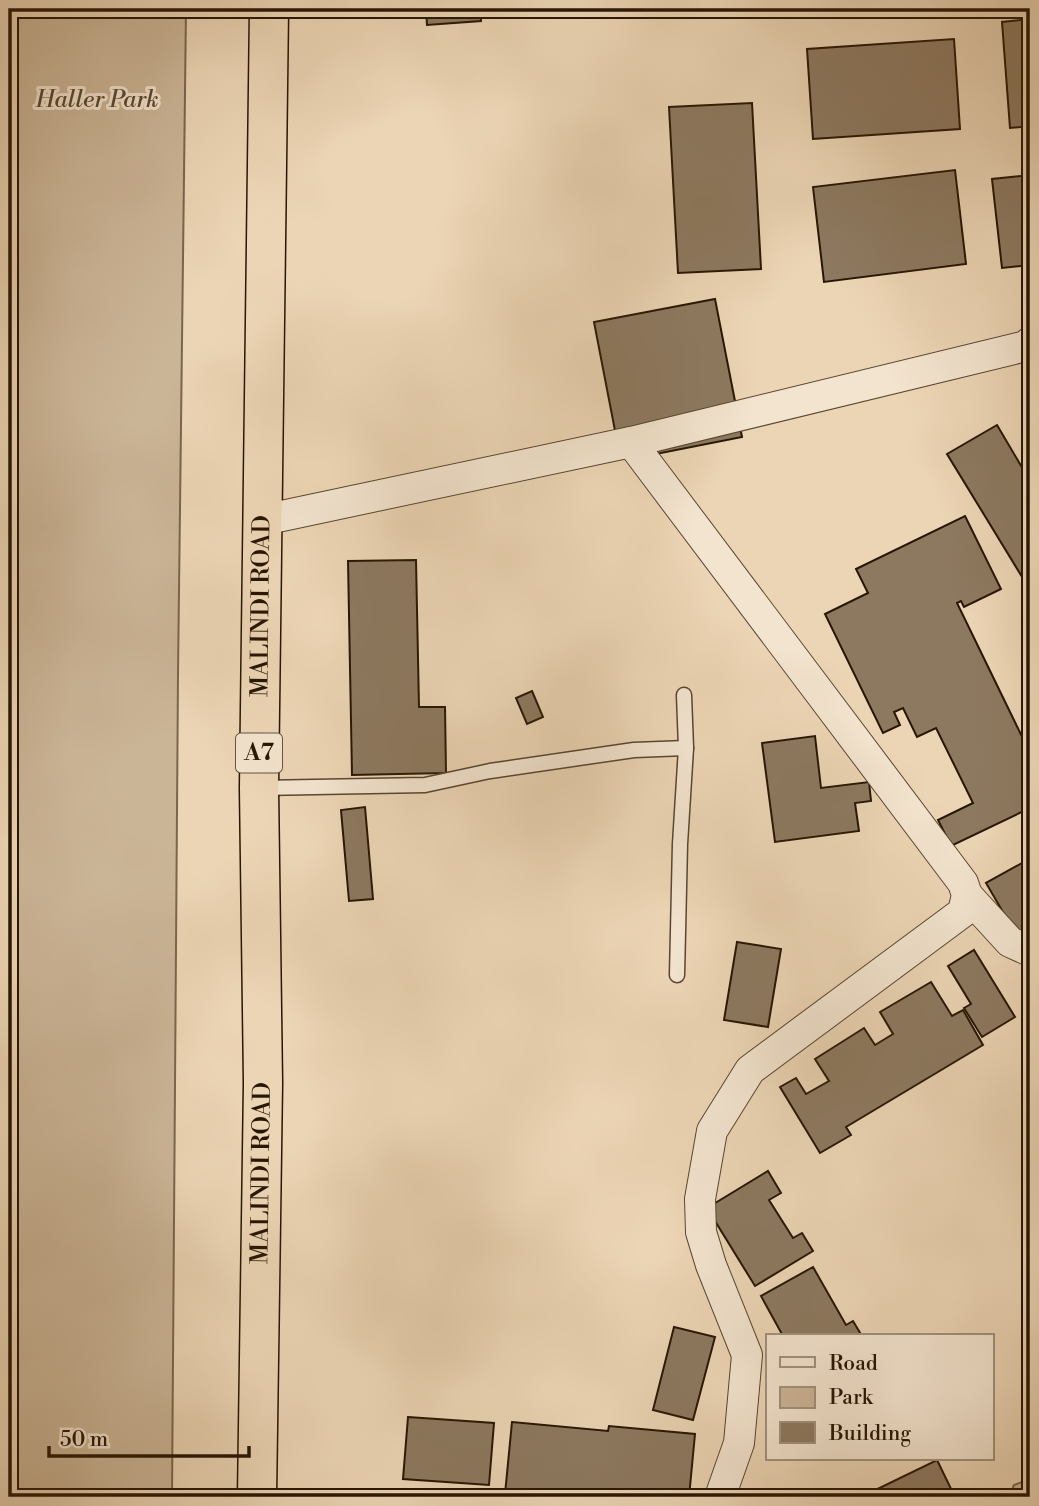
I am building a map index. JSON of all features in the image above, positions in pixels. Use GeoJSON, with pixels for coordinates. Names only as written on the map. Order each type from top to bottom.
{"type":"FeatureCollection","features":[{"type":"Feature","properties":{"kind":"highway","name":"MALINDI ROAD"},"geometry":{"type":"LineString","coordinates":[[257,1497],[263,1083],[259,788],[269,9]]}},
{"type":"Feature","properties":{"kind":"street"},"geometry":{"type":"LineString","coordinates":[[263,520],[631,442],[1029,347]]}},
{"type":"Feature","properties":{"kind":"street"},"geometry":{"type":"LineString","coordinates":[[631,442],[963,883],[967,895],[1010,942],[1030,951]]}},
{"type":"Feature","properties":{"kind":"street"},"geometry":{"type":"LineString","coordinates":[[720,1497],[739,1444],[747,1355],[711,1265],[701,1232],[700,1199],[712,1131],[750,1070],[963,912],[967,895]]}},
{"type":"Feature","properties":{"kind":"lane"},"geometry":{"type":"LineString","coordinates":[[677,975],[680,844],[686,748],[684,695]]}},
{"type":"Feature","properties":{"kind":"lane"},"geometry":{"type":"LineString","coordinates":[[259,788],[425,786],[503,769],[634,750],[686,748]]}},
{"type":"Feature","properties":{"kind":"green space","name":"Haller Park"},"geometry":{"type":"Polygon","coordinates":[[[9,9],[186,9],[172,1497],[9,1497],[9,9]]]}},
{"type":"Feature","properties":{"kind":"green space"},"geometry":{"type":"Polygon","coordinates":[[[1030,1479],[1030,1497],[1009,1497],[1014,1485],[1030,1479]]]}},
{"type":"Feature","properties":{"kind":"building"},"geometry":{"type":"Polygon","coordinates":[[[426,9],[480,9],[481,21],[427,25],[426,9]]]}},
{"type":"Feature","properties":{"kind":"building"},"geometry":{"type":"Polygon","coordinates":[[[1030,19],[1030,126],[1010,128],[1002,22],[1030,19]]]}},
{"type":"Feature","properties":{"kind":"building"},"geometry":{"type":"Polygon","coordinates":[[[954,39],[960,129],[813,139],[807,49],[954,39]]]}},
{"type":"Feature","properties":{"kind":"building"},"geometry":{"type":"Polygon","coordinates":[[[752,103],[761,269],[678,273],[669,107],[752,103]]]}},
{"type":"Feature","properties":{"kind":"building"},"geometry":{"type":"Polygon","coordinates":[[[955,170],[966,264],[824,282],[813,187],[955,170]]]}},
{"type":"Feature","properties":{"kind":"building"},"geometry":{"type":"Polygon","coordinates":[[[1030,175],[1030,265],[1002,268],[992,179],[1030,175]]]}},
{"type":"Feature","properties":{"kind":"building"},"geometry":{"type":"Polygon","coordinates":[[[715,299],[742,437],[656,454],[617,441],[594,322],[715,299]]]}},
{"type":"Feature","properties":{"kind":"building"},"geometry":{"type":"Polygon","coordinates":[[[997,425],[1030,481],[1030,582],[1027,585],[947,454],[997,425]]]}},
{"type":"Feature","properties":{"kind":"building"},"geometry":{"type":"Polygon","coordinates":[[[965,516],[1001,589],[964,607],[961,601],[957,603],[1030,753],[1030,808],[951,846],[938,820],[973,803],[936,728],[917,737],[903,708],[894,712],[900,725],[883,733],[825,614],[868,593],[856,569],[965,516]]]}},
{"type":"Feature","properties":{"kind":"building"},"geometry":{"type":"Polygon","coordinates":[[[416,560],[419,707],[445,707],[446,773],[352,775],[348,561],[416,560]]]}},
{"type":"Feature","properties":{"kind":"building"},"geometry":{"type":"Polygon","coordinates":[[[532,691],[543,717],[527,724],[516,698],[532,691]]]}},
{"type":"Feature","properties":{"kind":"building"},"geometry":{"type":"Polygon","coordinates":[[[815,736],[821,788],[869,782],[871,801],[855,803],[859,831],[775,842],[762,743],[815,736]]]}},
{"type":"Feature","properties":{"kind":"building"},"geometry":{"type":"Polygon","coordinates":[[[365,807],[373,899],[349,901],[341,810],[365,807]]]}},
{"type":"Feature","properties":{"kind":"building"},"geometry":{"type":"Polygon","coordinates":[[[1022,863],[1030,876],[1030,931],[1018,938],[986,883],[1022,863]]]}},
{"type":"Feature","properties":{"kind":"building"},"geometry":{"type":"Polygon","coordinates":[[[737,942],[781,949],[768,1027],[724,1020],[737,942]]]}},
{"type":"Feature","properties":{"kind":"building"},"geometry":{"type":"Polygon","coordinates":[[[974,950],[1015,1017],[982,1037],[964,1008],[971,1004],[948,966],[974,950]]]}},
{"type":"Feature","properties":{"kind":"building"},"geometry":{"type":"Polygon","coordinates":[[[931,982],[952,1016],[963,1010],[983,1045],[846,1127],[851,1135],[820,1153],[780,1087],[796,1078],[806,1094],[829,1081],[815,1059],[864,1028],[875,1045],[893,1034],[880,1012],[931,982]]]}},
{"type":"Feature","properties":{"kind":"building"},"geometry":{"type":"Polygon","coordinates":[[[768,1171],[781,1193],[769,1200],[793,1238],[802,1233],[813,1251],[755,1286],[707,1208],[768,1171]]]}},
{"type":"Feature","properties":{"kind":"building"},"geometry":{"type":"Polygon","coordinates":[[[813,1267],[846,1325],[853,1321],[861,1334],[782,1334],[761,1296],[813,1267]]]}},
{"type":"Feature","properties":{"kind":"building"},"geometry":{"type":"Polygon","coordinates":[[[674,1327],[715,1337],[693,1420],[653,1410],[674,1327]]]}},
{"type":"Feature","properties":{"kind":"building"},"geometry":{"type":"Polygon","coordinates":[[[408,1417],[494,1423],[489,1485],[403,1479],[408,1417]]]}},
{"type":"Feature","properties":{"kind":"building"},"geometry":{"type":"Polygon","coordinates":[[[512,1422],[608,1431],[609,1426],[695,1434],[689,1497],[545,1497],[505,1494],[512,1422]]]}},
{"type":"Feature","properties":{"kind":"building"},"geometry":{"type":"Polygon","coordinates":[[[937,1460],[955,1497],[861,1497],[937,1460]]]}},
{"type":"Feature","properties":{"kind":"building"},"geometry":{"type":"Polygon","coordinates":[[[401,1491],[401,1497],[326,1495],[401,1491]]]}}]}
